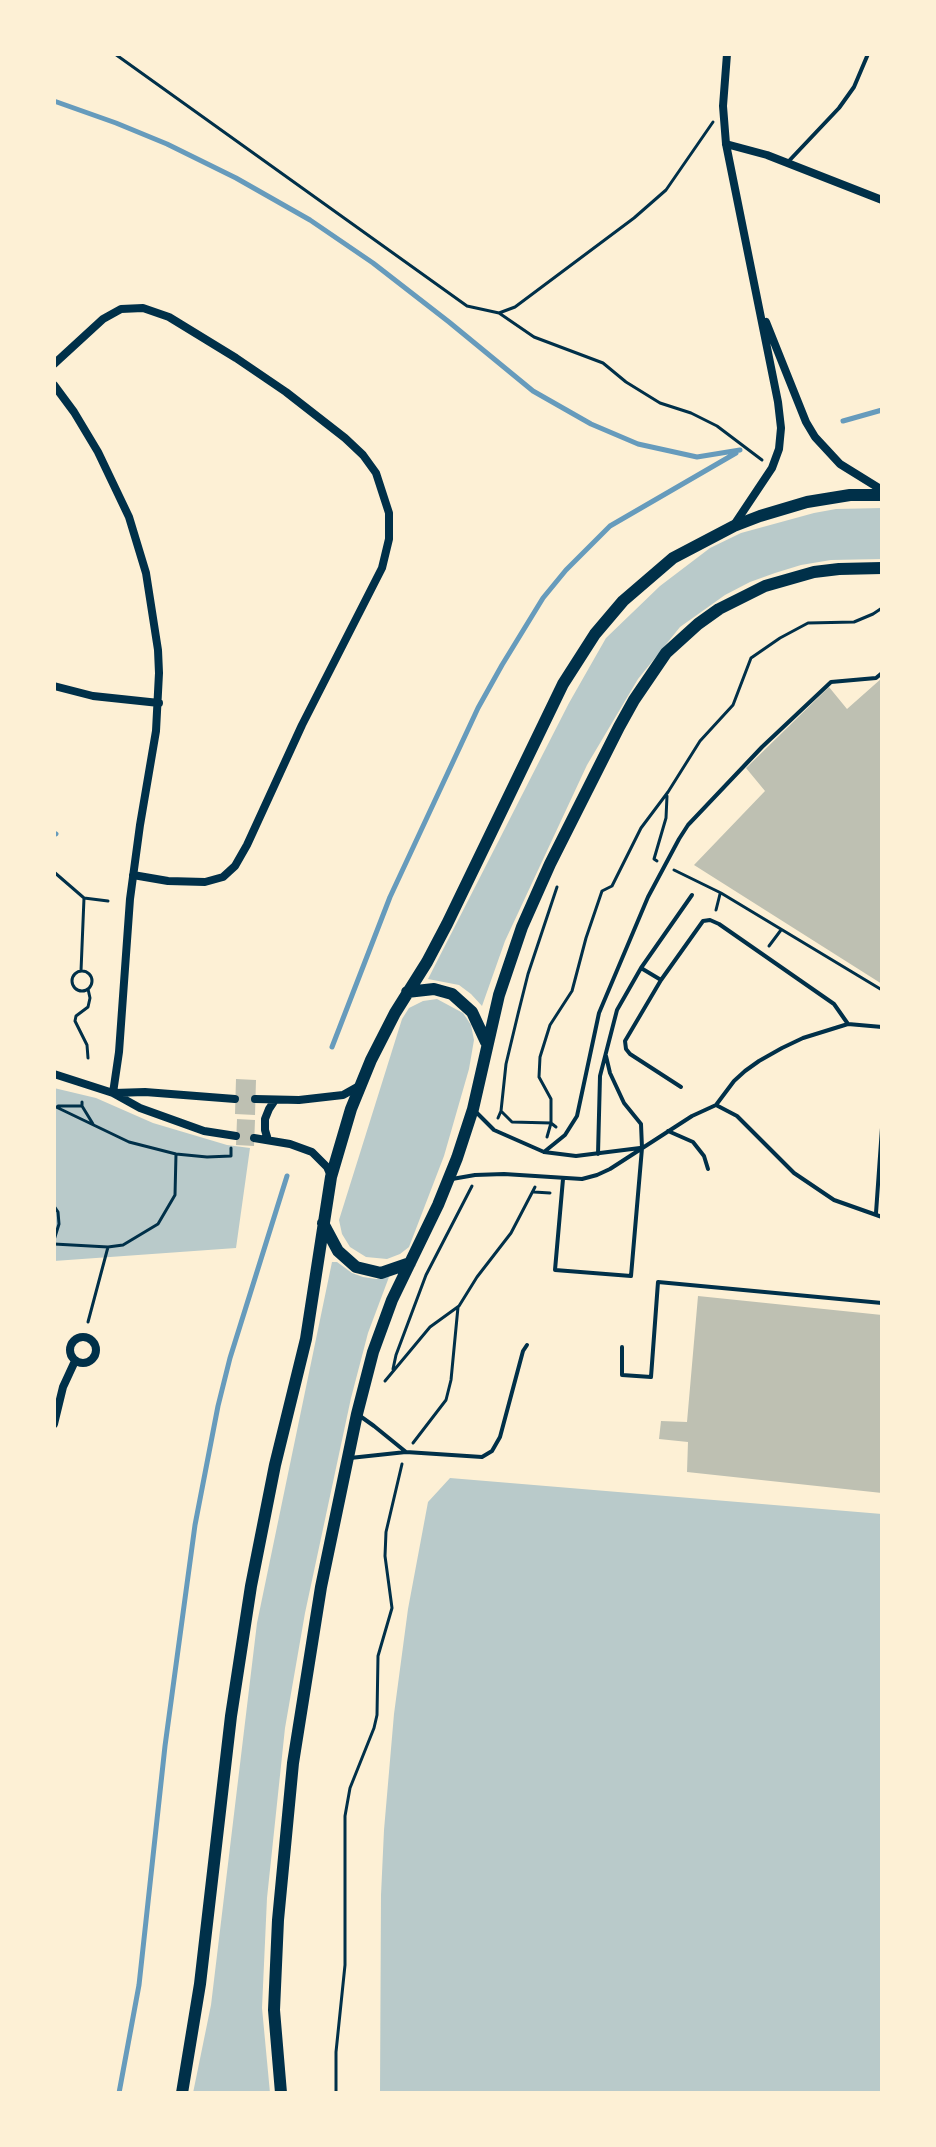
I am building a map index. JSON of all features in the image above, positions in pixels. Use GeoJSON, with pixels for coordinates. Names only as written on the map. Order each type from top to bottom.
{"type":"FeatureCollection","features":[{"type":"Feature","properties":{"kind":"main road"},"geometry":{"type":"LineString","coordinates":[[182,2093],[200,1984],[240,1651],[262,1525],[306,1339],[331,1177],[360,1086],[384,1034],[447,924],[563,684],[616,609],[673,558],[734,526],[818,500],[882,492]]}},
{"type":"Feature","properties":{"kind":"main road"},"geometry":{"type":"LineString","coordinates":[[281,2093],[275,1988],[287,1817],[310,1645],[347,1459],[380,1329],[449,1180],[473,1109],[499,995],[512,954],[550,864],[619,727],[666,653],[719,609],[765,586],[814,572],[882,568]]}},
{"type":"Feature","properties":{"kind":"main road"},"geometry":{"type":"LineString","coordinates":[[407,992],[434,989],[459,999],[478,1020],[487,1045]]}},
{"type":"Feature","properties":{"kind":"main road"},"geometry":{"type":"LineString","coordinates":[[323,1223],[338,1251],[356,1267],[381,1273],[410,1263]]}},
{"type":"Feature","properties":{"kind":"street"},"geometry":{"type":"LineString","coordinates":[[727,54],[723,106],[726,144],[780,416],[779,449],[772,468],[734,526]]}},
{"type":"Feature","properties":{"kind":"street"},"geometry":{"type":"LineString","coordinates":[[726,144],[767,155],[882,200]]}},
{"type":"Feature","properties":{"kind":"street"},"geometry":{"type":"LineString","coordinates":[[758,302],[806,422],[815,437],[840,464],[882,492]]}},
{"type":"Feature","properties":{"kind":"street"},"geometry":{"type":"LineString","coordinates":[[54,364],[103,319],[121,309],[143,308],[169,317],[286,392],[345,438],[376,473],[389,513],[389,539],[382,568],[235,866],[223,877],[205,882],[185,883],[133,875]]}},
{"type":"Feature","properties":{"kind":"street"},"geometry":{"type":"LineString","coordinates":[[54,385],[98,452],[120,495],[146,573],[159,673],[154,751],[133,875],[113,1093]]}},
{"type":"Feature","properties":{"kind":"street"},"geometry":{"type":"LineString","coordinates":[[54,686],[93,696],[159,703]]}},
{"type":"Feature","properties":{"kind":"street"},"geometry":{"type":"LineString","coordinates":[[54,1074],[113,1093],[140,1108],[204,1131],[234,1136]]}},
{"type":"Feature","properties":{"kind":"street"},"geometry":{"type":"LineString","coordinates":[[255,1099],[299,1100],[343,1095],[360,1086]]}},
{"type":"Feature","properties":{"kind":"street"},"geometry":{"type":"LineString","coordinates":[[113,1093],[145,1092],[235,1099]]}},
{"type":"Feature","properties":{"kind":"street"},"geometry":{"type":"LineString","coordinates":[[268,1140],[265,1119],[275,1100]]}},
{"type":"Feature","properties":{"kind":"street"},"geometry":{"type":"LineString","coordinates":[[254,1138],[290,1144],[312,1152],[327,1167],[331,1177]]}},
{"type":"Feature","properties":{"kind":"street"},"geometry":{"type":"LineString","coordinates":[[54,1424],[63,1387],[75,1361]]}},
{"type":"Feature","properties":{"kind":"lane"},"geometry":{"type":"LineString","coordinates":[[787,163],[839,108],[854,87],[868,54]]}},
{"type":"Feature","properties":{"kind":"lane"},"geometry":{"type":"LineString","coordinates":[[544,1152],[565,1135],[577,1116],[599,1013],[648,897],[688,825],[762,747],[831,682],[876,678],[882,673]]}},
{"type":"Feature","properties":{"kind":"lane"},"geometry":{"type":"LineString","coordinates":[[598,1154],[600,1076],[617,1010],[641,968],[692,895]]}},
{"type":"Feature","properties":{"kind":"lane"},"geometry":{"type":"LineString","coordinates":[[681,1087],[630,1054],[624,1046],[661,980],[703,921],[713,921],[834,1004],[848,1024]]}},
{"type":"Feature","properties":{"kind":"lane"},"geometry":{"type":"LineString","coordinates":[[641,968],[661,980]]}},
{"type":"Feature","properties":{"kind":"lane"},"geometry":{"type":"LineString","coordinates":[[449,1180],[475,1175],[582,1179],[597,1175],[692,1116],[716,1105],[734,1081],[759,1061],[803,1038],[848,1024],[882,1027]]}},
{"type":"Feature","properties":{"kind":"lane"},"geometry":{"type":"LineString","coordinates":[[563,1179],[555,1270],[631,1276],[642,1148],[641,1124],[624,1103],[606,1056]]}},
{"type":"Feature","properties":{"kind":"lane"},"geometry":{"type":"LineString","coordinates":[[716,1105],[737,1116],[794,1173],[834,1200],[879,1216],[882,1128]]}},
{"type":"Feature","properties":{"kind":"lane"},"geometry":{"type":"LineString","coordinates":[[473,1109],[494,1130],[544,1152],[576,1156],[642,1148]]}},
{"type":"Feature","properties":{"kind":"lane"},"geometry":{"type":"LineString","coordinates":[[668,1131],[693,1142],[704,1156],[708,1169]]}},
{"type":"Feature","properties":{"kind":"lane"},"geometry":{"type":"LineString","coordinates":[[622,1347],[622,1375],[651,1377],[658,1282],[882,1303]]}},
{"type":"Feature","properties":{"kind":"lane"},"geometry":{"type":"LineString","coordinates":[[347,1459],[406,1452],[482,1457],[492,1451],[500,1437],[527,1345]]}},
{"type":"Feature","properties":{"kind":"lane"},"geometry":{"type":"LineString","coordinates":[[357,1414],[406,1452]]}},
{"type":"Feature","properties":{"kind":"path"},"geometry":{"type":"LineString","coordinates":[[115,54],[467,306],[499,313],[534,337],[603,363],[644,395],[717,426],[772,468]]}},
{"type":"Feature","properties":{"kind":"path"},"geometry":{"type":"LineString","coordinates":[[499,313],[515,307],[634,218],[666,190],[723,106]]}},
{"type":"Feature","properties":{"kind":"path"},"geometry":{"type":"LineString","coordinates":[[501,1111],[512,1122],[551,1123],[551,1099],[539,1077],[540,1057],[550,1025],[572,991],[602,891],[612,886],[641,828],[700,741],[733,705],[751,658],[808,623],[854,622],[882,608]]}},
{"type":"Feature","properties":{"kind":"path"},"geometry":{"type":"LineString","coordinates":[[657,861],[654,859],[666,818],[668,792]]}},
{"type":"Feature","properties":{"kind":"path"},"geometry":{"type":"LineString","coordinates":[[677,871],[721,893],[882,990]]}},
{"type":"Feature","properties":{"kind":"path"},"geometry":{"type":"LineString","coordinates":[[54,872],[84,898],[108,901]]}},
{"type":"Feature","properties":{"kind":"path"},"geometry":{"type":"LineString","coordinates":[[494,1130],[501,1111],[506,1064],[528,974],[559,883]]}},
{"type":"Feature","properties":{"kind":"path"},"geometry":{"type":"LineString","coordinates":[[713,921],[721,893]]}},
{"type":"Feature","properties":{"kind":"path"},"geometry":{"type":"LineString","coordinates":[[81,971],[84,898]]}},
{"type":"Feature","properties":{"kind":"path"},"geometry":{"type":"LineString","coordinates":[[763,954],[781,930]]}},
{"type":"Feature","properties":{"kind":"path"},"geometry":{"type":"LineString","coordinates":[[81,971],[91,977],[88,989],[90,998],[88,1007],[76,1016],[75,1021],[87,1045],[88,1058]]}},
{"type":"Feature","properties":{"kind":"path"},"geometry":{"type":"LineString","coordinates":[[81,971],[73,977],[72,983],[78,991],[88,989]]}},
{"type":"Feature","properties":{"kind":"path"},"geometry":{"type":"LineString","coordinates":[[55,1106],[82,1104],[93,1124]]}},
{"type":"Feature","properties":{"kind":"path"},"geometry":{"type":"LineString","coordinates":[[55,1106],[129,1142],[176,1154],[231,1156],[234,1136]]}},
{"type":"Feature","properties":{"kind":"path"},"geometry":{"type":"LineString","coordinates":[[54,1206],[59,1224],[54,1242],[108,1247],[123,1245],[158,1224],[175,1195],[176,1154]]}},
{"type":"Feature","properties":{"kind":"path"},"geometry":{"type":"LineString","coordinates":[[393,1371],[426,1275],[470,1191],[475,1175]]}},
{"type":"Feature","properties":{"kind":"path"},"geometry":{"type":"LineString","coordinates":[[385,1381],[430,1327],[459,1306],[511,1233],[534,1192],[562,1193]]}},
{"type":"Feature","properties":{"kind":"path"},"geometry":{"type":"LineString","coordinates":[[88,1322],[108,1247]]}},
{"type":"Feature","properties":{"kind":"path"},"geometry":{"type":"LineString","coordinates":[[336,2093],[336,2052],[345,1965],[345,1816],[350,1788],[377,1715],[378,1656],[392,1608],[385,1556],[386,1532],[406,1452],[446,1400],[459,1306]]}},
{"type":"Feature","properties":{"kind":"shaded area"},"geometry":{"type":"Polygon","coordinates":[[[882,508],[882,559],[831,560],[775,573],[725,595],[680,627],[638,679],[587,765],[505,941],[482,1006],[459,985],[428,979],[569,703],[606,638],[660,586],[710,548],[741,533],[836,509],[882,508]]]}},
{"type":"Feature","properties":{"kind":"shaded area"},"geometry":{"type":"Polygon","coordinates":[[[437,999],[463,1013],[471,1025],[474,1040],[469,1069],[444,1156],[409,1247],[387,1259],[366,1257],[350,1247],[342,1234],[339,1220],[402,1019],[409,1008],[437,999]]]}},
{"type":"Feature","properties":{"kind":"shaded area"},"geometry":{"type":"Polygon","coordinates":[[[54,1088],[96,1098],[153,1123],[227,1145],[250,1148],[236,1248],[54,1261],[54,1088]]]}},
{"type":"Feature","properties":{"kind":"shaded area"},"geometry":{"type":"Polygon","coordinates":[[[332,1262],[363,1277],[389,1277],[368,1333],[351,1398],[305,1613],[285,1728],[267,1898],[262,2008],[270,2093],[193,2093],[211,2005],[257,1623],[332,1262]]]}},
{"type":"Feature","properties":{"kind":"shaded area"},"geometry":{"type":"Polygon","coordinates":[[[450,1478],[882,1514],[882,2093],[380,2093],[381,1895],[394,1714],[408,1609],[428,1502],[450,1478]]]}},
{"type":"Feature","properties":{"kind":"building"},"geometry":{"type":"Polygon","coordinates":[[[882,678],[882,984],[694,865],[765,791],[746,768],[829,687],[847,709],[882,678]]]}},
{"type":"Feature","properties":{"kind":"building"},"geometry":{"type":"Polygon","coordinates":[[[236,1079],[256,1080],[255,1115],[235,1114],[236,1079]]]}},
{"type":"Feature","properties":{"kind":"building"},"geometry":{"type":"Polygon","coordinates":[[[237,1119],[255,1120],[254,1146],[236,1145],[237,1119]]]}},
{"type":"Feature","properties":{"kind":"building"},"geometry":{"type":"Polygon","coordinates":[[[698,1296],[882,1315],[882,1493],[687,1472],[688,1442],[659,1439],[661,1421],[687,1422],[698,1296]]]}},
{"type":"Feature","properties":{"kind":"waterway"},"geometry":{"type":"LineString","coordinates":[[54,101],[167,144],[310,220],[373,263],[533,391],[591,424],[638,444],[697,457],[740,450]]}},
{"type":"Feature","properties":{"kind":"waterway"},"geometry":{"type":"LineString","coordinates":[[843,421],[882,410]]}},
{"type":"Feature","properties":{"kind":"waterway"},"geometry":{"type":"LineString","coordinates":[[332,1047],[390,897],[478,708],[543,598],[610,526],[736,453]]}},
{"type":"Feature","properties":{"kind":"waterway"},"geometry":{"type":"LineString","coordinates":[[119,2093],[139,1985],[165,1746],[195,1525],[230,1358],[287,1176]]}}]}
